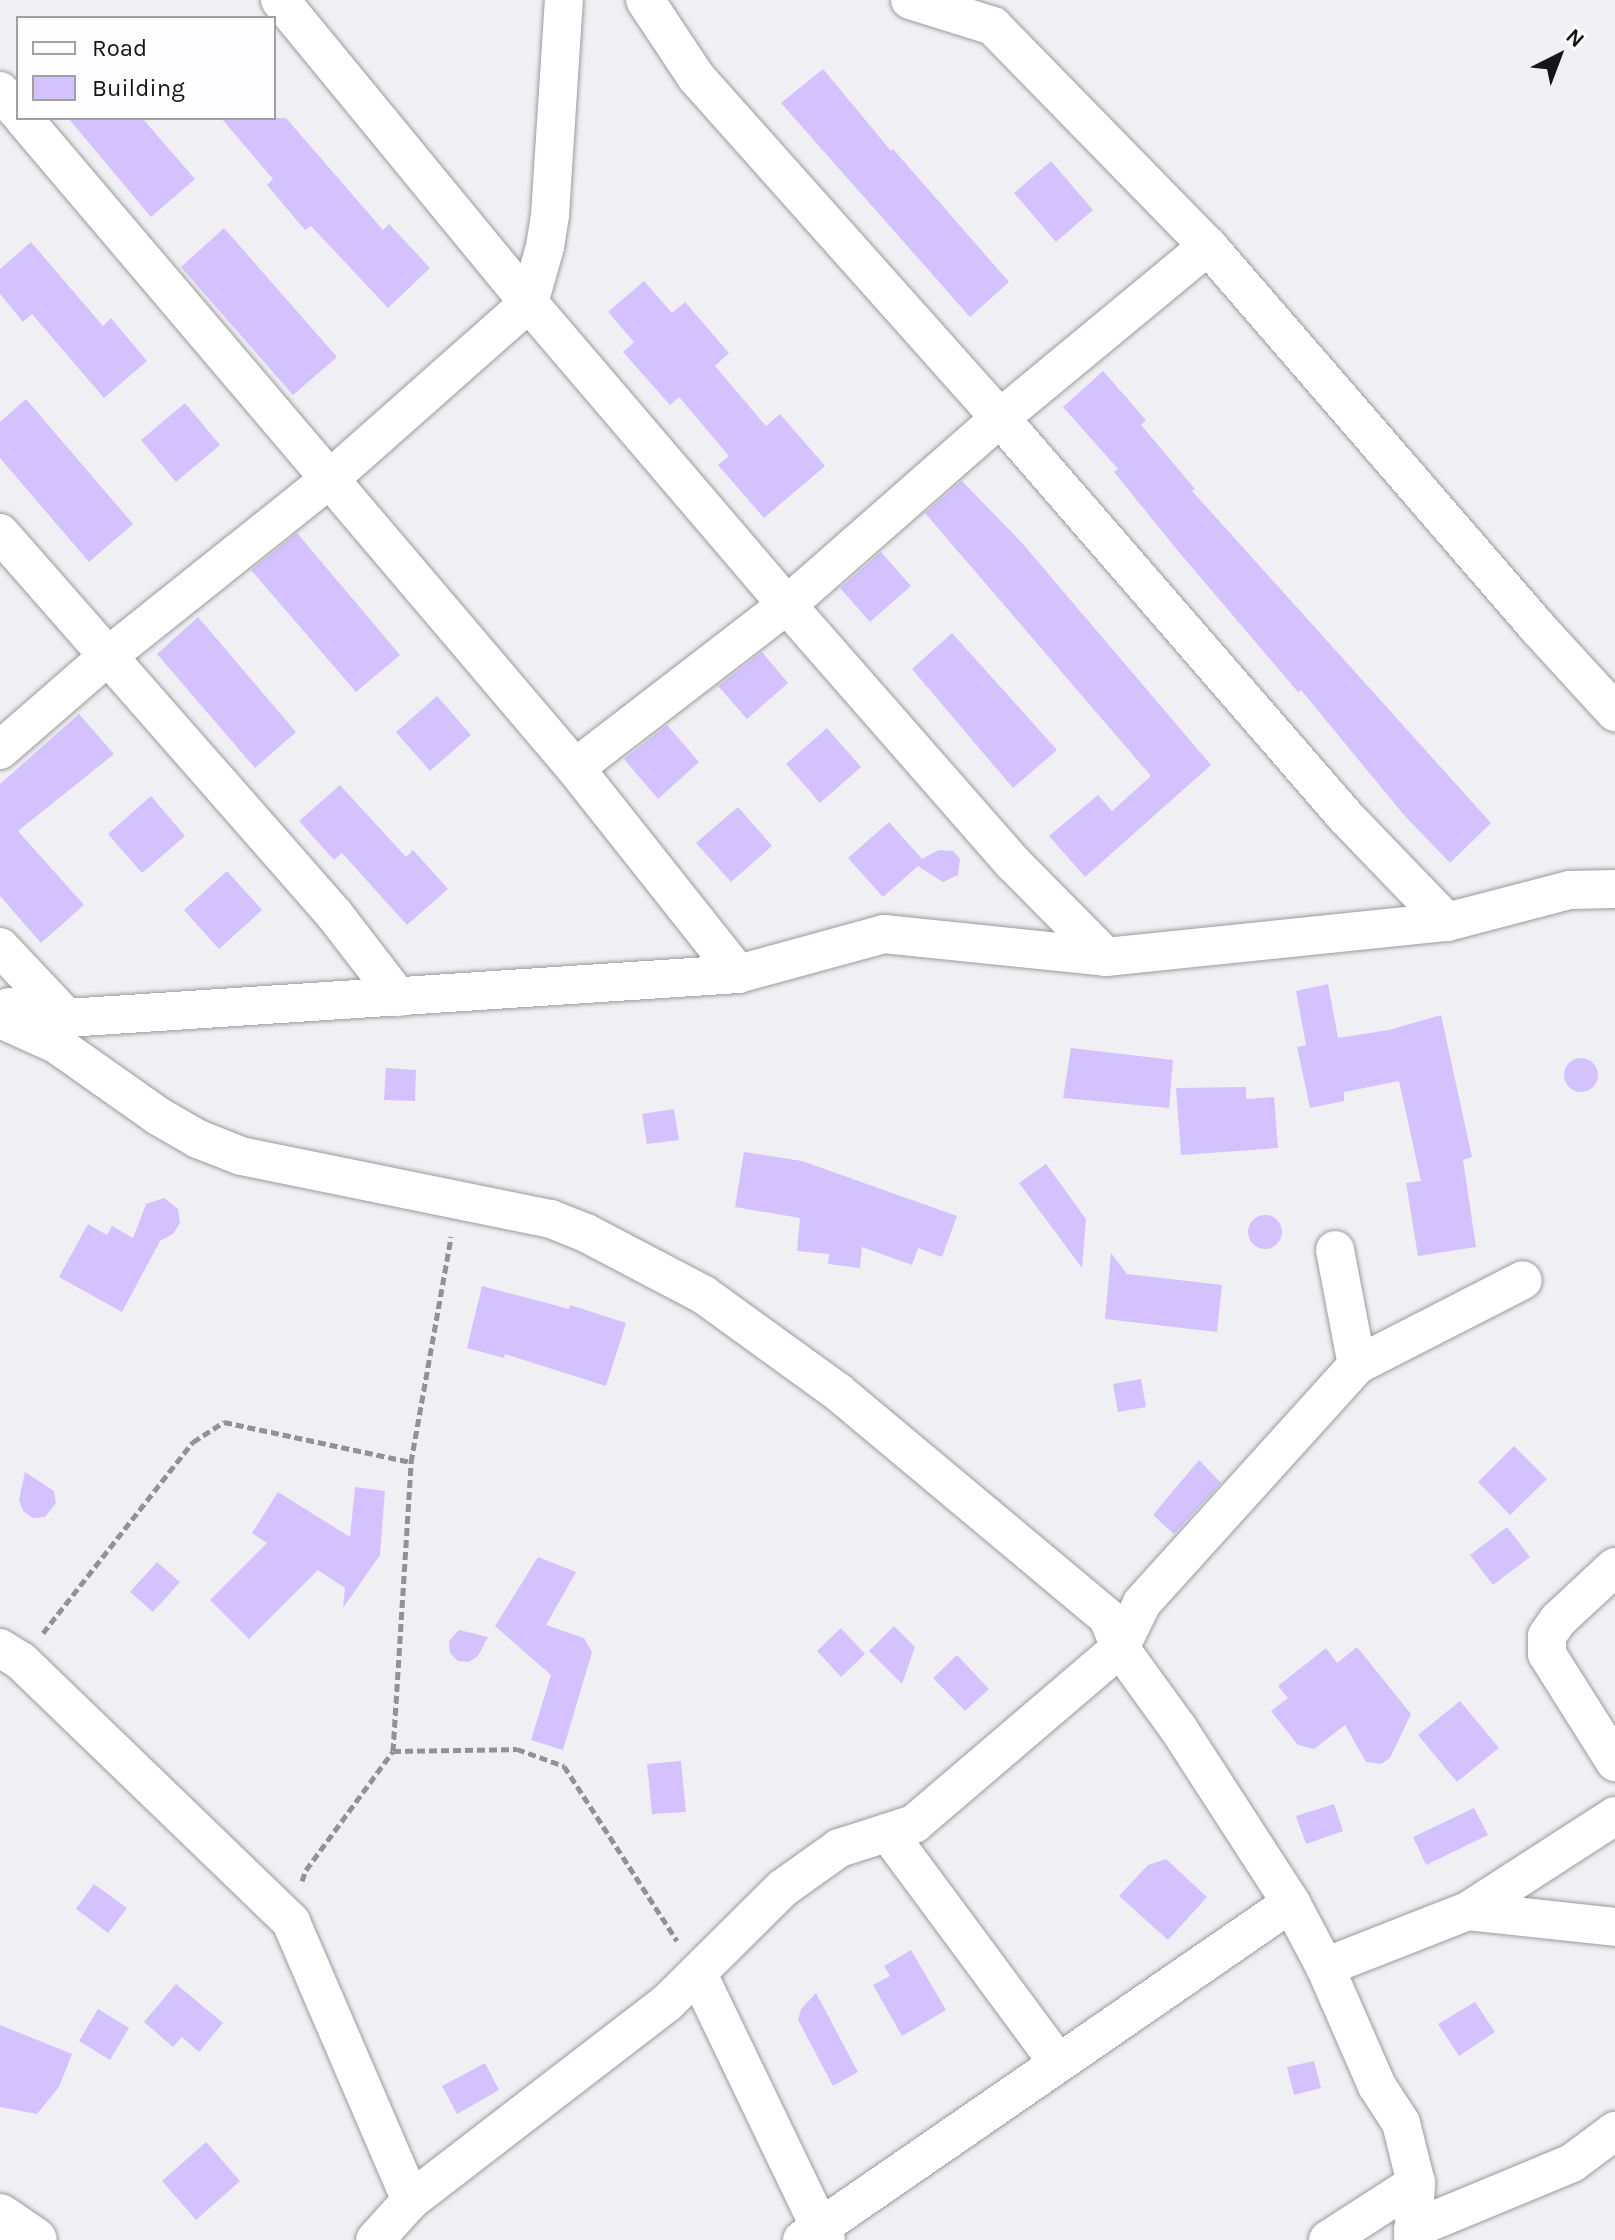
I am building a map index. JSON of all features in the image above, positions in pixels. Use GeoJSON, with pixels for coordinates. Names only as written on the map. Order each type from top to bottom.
{"type":"FeatureCollection","features":[{"type":"Feature","properties":{"kind":"street"},"geometry":{"type":"LineString","coordinates":[[280,0],[529,303],[787,605],[1013,863],[1106,957]]}},
{"type":"Feature","properties":{"kind":"street"},"geometry":{"type":"LineString","coordinates":[[0,750],[108,656],[332,477],[529,303],[545,247],[550,215],[564,0]]}},
{"type":"Feature","properties":{"kind":"street"},"geometry":{"type":"LineString","coordinates":[[645,0],[696,77],[1000,418],[1345,816],[1447,922]]}},
{"type":"Feature","properties":{"kind":"street"},"geometry":{"type":"LineString","coordinates":[[910,0],[993,26],[1208,246],[1615,712]]}},
{"type":"Feature","properties":{"kind":"street"},"geometry":{"type":"LineString","coordinates":[[0,91],[16,110]]}},
{"type":"Feature","properties":{"kind":"street"},"geometry":{"type":"LineString","coordinates":[[25,120],[332,477],[575,768],[738,974]]}},
{"type":"Feature","properties":{"kind":"street"},"geometry":{"type":"LineString","coordinates":[[575,768],[787,605],[1000,418],[1208,246]]}},
{"type":"Feature","properties":{"kind":"street"},"geometry":{"type":"LineString","coordinates":[[0,533],[334,914],[398,997]]}},
{"type":"Feature","properties":{"kind":"street"},"geometry":{"type":"LineString","coordinates":[[0,1006],[67,1018],[738,974],[884,934],[1106,957],[1447,922],[1570,890],[1615,889]]}},
{"type":"Feature","properties":{"kind":"street"},"geometry":{"type":"LineString","coordinates":[[0,947],[67,1018]]}},
{"type":"Feature","properties":{"kind":"street"},"geometry":{"type":"LineString","coordinates":[[0,1019],[56,1044],[158,1116],[227,1150],[562,1223],[704,1295],[838,1392],[1108,1618],[1120,1648],[1178,1728],[1291,1903],[1325,1967],[1377,2086],[1401,2123],[1416,2183],[1413,2235],[1572,2163],[1615,2131]]}},
{"type":"Feature","properties":{"kind":"street"},"geometry":{"type":"LineString","coordinates":[[1335,1250],[1357,1365]]}},
{"type":"Feature","properties":{"kind":"street"},"geometry":{"type":"LineString","coordinates":[[375,2240],[411,2200],[667,2003],[783,1888],[839,1848],[914,1824],[1120,1648],[1142,1603],[1357,1365],[1523,1280]]}},
{"type":"Feature","properties":{"kind":"street"},"geometry":{"type":"LineString","coordinates":[[1615,1567],[1558,1620],[1547,1636],[1547,1654],[1615,1762]]}},
{"type":"Feature","properties":{"kind":"street"},"geometry":{"type":"LineString","coordinates":[[10,1655],[291,1922],[411,2200]]}},
{"type":"Feature","properties":{"kind":"street"},"geometry":{"type":"LineString","coordinates":[[1325,1967],[1468,1911],[1615,1816]]}},
{"type":"Feature","properties":{"kind":"street"},"geometry":{"type":"LineString","coordinates":[[888,1833],[1058,2063]]}},
{"type":"Feature","properties":{"kind":"street"},"geometry":{"type":"LineString","coordinates":[[698,1974],[816,2236],[1058,2063],[1291,1903]]}},
{"type":"Feature","properties":{"kind":"street"},"geometry":{"type":"LineString","coordinates":[[1468,1911],[1615,1927]]}},
{"type":"Feature","properties":{"kind":"street"},"geometry":{"type":"LineString","coordinates":[[1328,2240],[1416,2183]]}},
{"type":"Feature","properties":{"kind":"street"},"geometry":{"type":"LineString","coordinates":[[0,2216],[35,2240]]}},
{"type":"Feature","properties":{"kind":"path"},"geometry":{"type":"LineString","coordinates":[[291,1922],[306,1870],[393,1751],[411,1462],[458,1200]]}},
{"type":"Feature","properties":{"kind":"path"},"geometry":{"type":"LineString","coordinates":[[10,1655],[193,1442],[224,1422],[411,1462]]}},
{"type":"Feature","properties":{"kind":"path"},"geometry":{"type":"LineString","coordinates":[[393,1751],[517,1749],[564,1766],[698,1974]]}},
{"type":"Feature","properties":{"kind":"building"},"geometry":{"type":"Polygon","coordinates":[[[823,69],[891,151],[893,149],[1009,282],[970,317],[781,103],[823,69]]]}},
{"type":"Feature","properties":{"kind":"building"},"geometry":{"type":"Polygon","coordinates":[[[286,118],[383,230],[389,224],[430,268],[388,308],[311,226],[305,230],[267,185],[273,179],[223,120],[286,118]]]}},
{"type":"Feature","properties":{"kind":"building"},"geometry":{"type":"Polygon","coordinates":[[[70,120],[144,120],[195,179],[151,217],[70,120]]]}},
{"type":"Feature","properties":{"kind":"building"},"geometry":{"type":"Polygon","coordinates":[[[1051,161],[1093,210],[1056,242],[1014,193],[1051,161]]]}},
{"type":"Feature","properties":{"kind":"building"},"geometry":{"type":"Polygon","coordinates":[[[224,228],[337,357],[293,395],[181,267],[224,228]]]}},
{"type":"Feature","properties":{"kind":"building"},"geometry":{"type":"Polygon","coordinates":[[[31,242],[103,326],[111,318],[147,361],[104,398],[32,314],[23,322],[0,294],[0,269],[31,242]]]}},
{"type":"Feature","properties":{"kind":"building"},"geometry":{"type":"Polygon","coordinates":[[[644,281],[672,313],[685,302],[729,353],[715,366],[766,426],[780,414],[825,466],[764,518],[718,465],[729,456],[679,397],[670,405],[623,352],[634,342],[608,312],[644,281]]]}},
{"type":"Feature","properties":{"kind":"building"},"geometry":{"type":"Polygon","coordinates":[[[1103,371],[1146,420],[1141,425],[1195,489],[1192,491],[1491,823],[1450,863],[1404,815],[1301,690],[1298,692],[1178,551],[1114,472],[1118,469],[1063,407],[1103,371]]]}},
{"type":"Feature","properties":{"kind":"building"},"geometry":{"type":"Polygon","coordinates":[[[26,399],[133,524],[89,562],[0,458],[0,422],[26,399]]]}},
{"type":"Feature","properties":{"kind":"building"},"geometry":{"type":"Polygon","coordinates":[[[185,403],[220,445],[176,482],[141,440],[185,403]]]}},
{"type":"Feature","properties":{"kind":"building"},"geometry":{"type":"Polygon","coordinates":[[[962,481],[1022,543],[1211,765],[1085,877],[1049,836],[1098,795],[1112,811],[1151,776],[925,513],[962,481]]]}},
{"type":"Feature","properties":{"kind":"building"},"geometry":{"type":"Polygon","coordinates":[[[297,533],[400,655],[356,692],[251,570],[297,533]]]}},
{"type":"Feature","properties":{"kind":"building"},"geometry":{"type":"Polygon","coordinates":[[[881,552],[911,586],[870,622],[840,588],[881,552]]]}},
{"type":"Feature","properties":{"kind":"building"},"geometry":{"type":"Polygon","coordinates":[[[198,617],[296,732],[255,768],[157,654],[198,617]]]}},
{"type":"Feature","properties":{"kind":"building"},"geometry":{"type":"Polygon","coordinates":[[[952,633],[1057,750],[1013,788],[912,669],[952,633]]]}},
{"type":"Feature","properties":{"kind":"building"},"geometry":{"type":"Polygon","coordinates":[[[762,652],[788,683],[747,719],[718,686],[762,652]]]}},
{"type":"Feature","properties":{"kind":"building"},"geometry":{"type":"Polygon","coordinates":[[[437,696],[471,735],[430,771],[396,732],[437,696]]]}},
{"type":"Feature","properties":{"kind":"building"},"geometry":{"type":"Polygon","coordinates":[[[79,714],[114,754],[18,831],[84,905],[41,943],[0,896],[0,784],[79,714]]]}},
{"type":"Feature","properties":{"kind":"building"},"geometry":{"type":"Polygon","coordinates":[[[667,725],[699,762],[658,799],[624,759],[667,725]]]}},
{"type":"Feature","properties":{"kind":"building"},"geometry":{"type":"Polygon","coordinates":[[[827,728],[861,767],[820,803],[786,764],[827,728]]]}},
{"type":"Feature","properties":{"kind":"building"},"geometry":{"type":"Polygon","coordinates":[[[340,785],[406,857],[413,850],[448,889],[407,925],[342,853],[334,860],[299,821],[340,785]]]}},
{"type":"Feature","properties":{"kind":"building"},"geometry":{"type":"Polygon","coordinates":[[[151,796],[185,836],[142,873],[108,834],[151,796]]]}},
{"type":"Feature","properties":{"kind":"building"},"geometry":{"type":"Polygon","coordinates":[[[738,807],[772,846],[731,882],[696,843],[738,807]]]}},
{"type":"Feature","properties":{"kind":"building"},"geometry":{"type":"Polygon","coordinates":[[[889,822],[922,859],[939,850],[953,851],[960,859],[958,875],[943,882],[918,866],[883,897],[848,858],[889,822]]]}},
{"type":"Feature","properties":{"kind":"building"},"geometry":{"type":"Polygon","coordinates":[[[227,871],[262,910],[219,949],[184,910],[227,871]]]}},
{"type":"Feature","properties":{"kind":"building"},"geometry":{"type":"Polygon","coordinates":[[[1328,984],[1338,1038],[1389,1030],[1441,1015],[1472,1157],[1463,1160],[1476,1247],[1418,1256],[1406,1183],[1421,1181],[1399,1081],[1344,1092],[1344,1101],[1310,1108],[1297,1047],[1306,1045],[1296,991],[1328,984]]]}},
{"type":"Feature","properties":{"kind":"building"},"geometry":{"type":"Polygon","coordinates":[[[1071,1048],[1173,1060],[1169,1108],[1063,1098],[1071,1048]]]}},
{"type":"Feature","properties":{"kind":"building"},"geometry":{"type":"Polygon","coordinates":[[[1581,1058],[1593,1063],[1598,1075],[1593,1087],[1581,1092],[1569,1087],[1564,1075],[1569,1063],[1581,1058]]]}},
{"type":"Feature","properties":{"kind":"building"},"geometry":{"type":"Polygon","coordinates":[[[386,1068],[416,1070],[415,1101],[384,1100],[386,1068]]]}},
{"type":"Feature","properties":{"kind":"building"},"geometry":{"type":"Polygon","coordinates":[[[1246,1087],[1246,1099],[1274,1097],[1278,1148],[1181,1155],[1176,1088],[1246,1087]]]}},
{"type":"Feature","properties":{"kind":"building"},"geometry":{"type":"Polygon","coordinates":[[[674,1109],[679,1140],[647,1144],[642,1114],[674,1109]]]}},
{"type":"Feature","properties":{"kind":"building"},"geometry":{"type":"Polygon","coordinates":[[[744,1152],[802,1161],[957,1216],[942,1257],[918,1248],[912,1265],[862,1247],[860,1268],[828,1264],[829,1254],[797,1251],[800,1218],[735,1207],[744,1152]]]}},
{"type":"Feature","properties":{"kind":"building"},"geometry":{"type":"Polygon","coordinates":[[[1046,1164],[1086,1219],[1082,1268],[1019,1183],[1046,1164]]]}},
{"type":"Feature","properties":{"kind":"building"},"geometry":{"type":"Polygon","coordinates":[[[164,1198],[178,1209],[180,1223],[173,1234],[160,1241],[122,1312],[59,1277],[88,1224],[107,1235],[112,1226],[133,1238],[146,1204],[164,1198]]]}},
{"type":"Feature","properties":{"kind":"building"},"geometry":{"type":"Polygon","coordinates":[[[1265,1215],[1277,1220],[1282,1232],[1277,1244],[1265,1249],[1253,1244],[1248,1232],[1253,1220],[1265,1215]]]}},
{"type":"Feature","properties":{"kind":"building"},"geometry":{"type":"Polygon","coordinates":[[[1111,1253],[1127,1274],[1222,1285],[1217,1332],[1105,1319],[1111,1253]]]}},
{"type":"Feature","properties":{"kind":"building"},"geometry":{"type":"Polygon","coordinates":[[[482,1286],[569,1309],[570,1305],[626,1323],[606,1386],[505,1354],[504,1358],[467,1348],[482,1286]]]}},
{"type":"Feature","properties":{"kind":"building"},"geometry":{"type":"Polygon","coordinates":[[[1141,1379],[1146,1407],[1118,1412],[1113,1384],[1141,1379]]]}},
{"type":"Feature","properties":{"kind":"building"},"geometry":{"type":"Polygon","coordinates":[[[1514,1446],[1547,1479],[1510,1515],[1478,1482],[1514,1446]]]}},
{"type":"Feature","properties":{"kind":"building"},"geometry":{"type":"Polygon","coordinates":[[[1199,1460],[1221,1483],[1174,1534],[1153,1515],[1199,1460]]]}},
{"type":"Feature","properties":{"kind":"building"},"geometry":{"type":"Polygon","coordinates":[[[25,1472],[54,1491],[56,1503],[45,1517],[33,1518],[23,1511],[19,1500],[25,1472]]]}},
{"type":"Feature","properties":{"kind":"building"},"geometry":{"type":"Polygon","coordinates":[[[355,1487],[385,1491],[380,1555],[343,1608],[345,1588],[318,1570],[249,1639],[210,1600],[267,1543],[252,1533],[278,1492],[350,1537],[355,1487]]]}},
{"type":"Feature","properties":{"kind":"building"},"geometry":{"type":"Polygon","coordinates":[[[1507,1527],[1530,1557],[1493,1585],[1470,1555],[1507,1527]]]}},
{"type":"Feature","properties":{"kind":"building"},"geometry":{"type":"Polygon","coordinates":[[[538,1557],[576,1572],[546,1625],[584,1638],[592,1652],[563,1750],[531,1740],[551,1675],[495,1626],[538,1557]]]}},
{"type":"Feature","properties":{"kind":"building"},"geometry":{"type":"Polygon","coordinates":[[[157,1562],[180,1582],[153,1612],[130,1592],[157,1562]]]}},
{"type":"Feature","properties":{"kind":"building"},"geometry":{"type":"Polygon","coordinates":[[[894,1626],[915,1647],[902,1684],[869,1651],[894,1626]]]}},
{"type":"Feature","properties":{"kind":"building"},"geometry":{"type":"Polygon","coordinates":[[[841,1628],[865,1654],[841,1677],[817,1651],[841,1628]]]}},
{"type":"Feature","properties":{"kind":"building"},"geometry":{"type":"Polygon","coordinates":[[[459,1630],[488,1637],[478,1656],[469,1662],[458,1661],[450,1653],[449,1641],[459,1630]]]}},
{"type":"Feature","properties":{"kind":"building"},"geometry":{"type":"Polygon","coordinates":[[[1357,1647],[1411,1714],[1390,1758],[1381,1764],[1366,1762],[1345,1725],[1314,1749],[1298,1745],[1271,1711],[1288,1698],[1278,1686],[1326,1648],[1337,1663],[1357,1647]]]}},
{"type":"Feature","properties":{"kind":"building"},"geometry":{"type":"Polygon","coordinates":[[[957,1655],[989,1689],[965,1711],[933,1678],[957,1655]]]}},
{"type":"Feature","properties":{"kind":"building"},"geometry":{"type":"Polygon","coordinates":[[[1460,1701],[1499,1748],[1457,1782],[1418,1735],[1460,1701]]]}},
{"type":"Feature","properties":{"kind":"building"},"geometry":{"type":"Polygon","coordinates":[[[681,1761],[686,1812],[652,1814],[647,1764],[681,1761]]]}},
{"type":"Feature","properties":{"kind":"building"},"geometry":{"type":"Polygon","coordinates":[[[1334,1804],[1343,1831],[1306,1844],[1296,1816],[1334,1804]]]}},
{"type":"Feature","properties":{"kind":"building"},"geometry":{"type":"Polygon","coordinates":[[[1474,1808],[1488,1835],[1426,1865],[1413,1837],[1474,1808]]]}},
{"type":"Feature","properties":{"kind":"building"},"geometry":{"type":"Polygon","coordinates":[[[1166,1859],[1207,1897],[1168,1940],[1119,1896],[1148,1865],[1166,1859]]]}},
{"type":"Feature","properties":{"kind":"building"},"geometry":{"type":"Polygon","coordinates":[[[94,1884],[127,1908],[108,1933],[76,1909],[94,1884]]]}},
{"type":"Feature","properties":{"kind":"building"},"geometry":{"type":"Polygon","coordinates":[[[911,1950],[946,2010],[902,2036],[873,1985],[890,1976],[884,1966],[911,1950]]]}},
{"type":"Feature","properties":{"kind":"building"},"geometry":{"type":"Polygon","coordinates":[[[176,1984],[223,2023],[199,2052],[182,2037],[173,2047],[144,2022],[176,1984]]]}},
{"type":"Feature","properties":{"kind":"building"},"geometry":{"type":"Polygon","coordinates":[[[816,1993],[858,2072],[833,2086],[798,2020],[801,2009],[816,1993]]]}},
{"type":"Feature","properties":{"kind":"building"},"geometry":{"type":"Polygon","coordinates":[[[1475,2002],[1495,2032],[1459,2056],[1438,2024],[1475,2002]]]}},
{"type":"Feature","properties":{"kind":"building"},"geometry":{"type":"Polygon","coordinates":[[[98,2009],[129,2028],[110,2060],[79,2041],[98,2009]]]}},
{"type":"Feature","properties":{"kind":"building"},"geometry":{"type":"Polygon","coordinates":[[[0,2025],[72,2054],[59,2087],[37,2114],[0,2107],[0,2025]]]}},
{"type":"Feature","properties":{"kind":"building"},"geometry":{"type":"Polygon","coordinates":[[[1314,2061],[1321,2088],[1294,2095],[1287,2067],[1314,2061]]]}},
{"type":"Feature","properties":{"kind":"building"},"geometry":{"type":"Polygon","coordinates":[[[485,2063],[499,2090],[457,2114],[442,2086],[485,2063]]]}},
{"type":"Feature","properties":{"kind":"building"},"geometry":{"type":"Polygon","coordinates":[[[206,2142],[240,2181],[196,2220],[162,2181],[206,2142]]]}}]}
